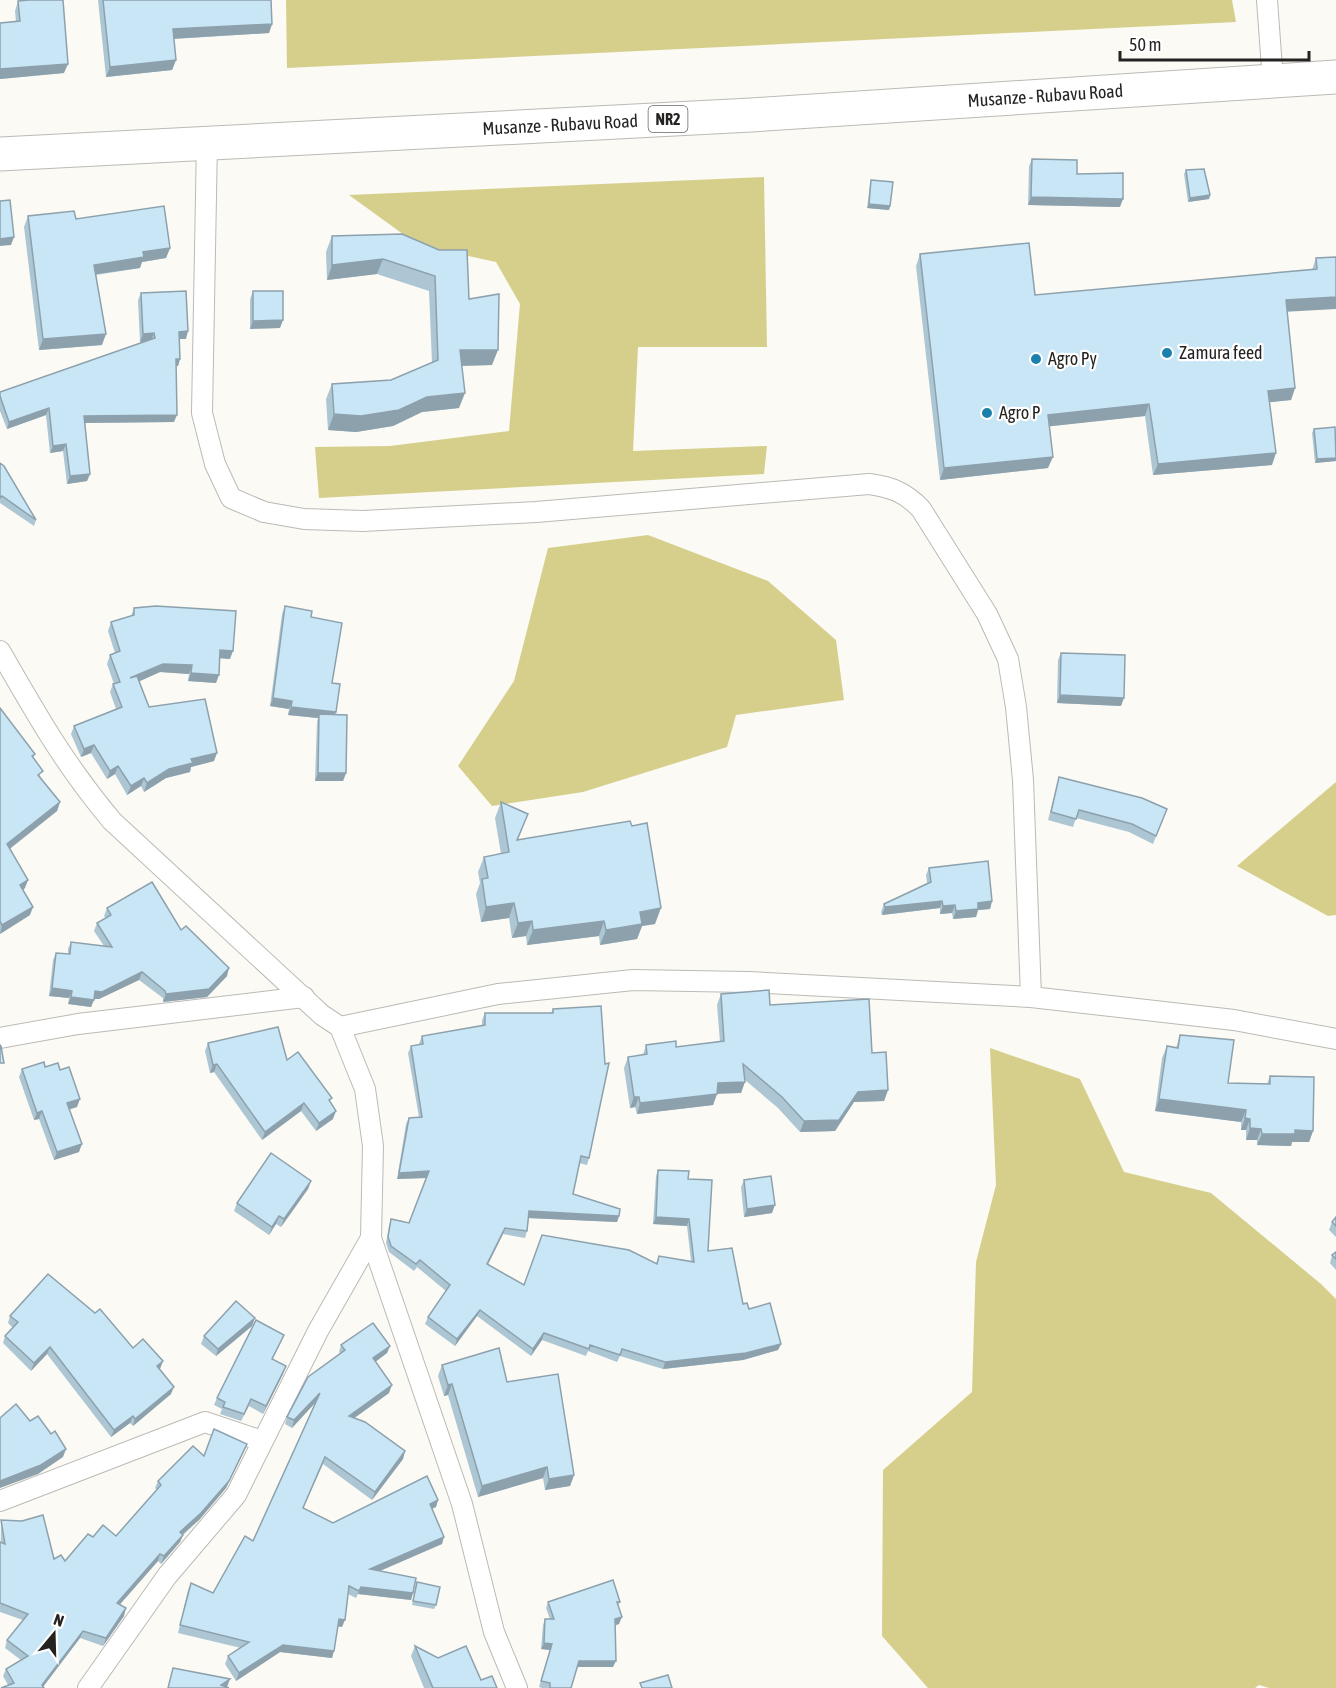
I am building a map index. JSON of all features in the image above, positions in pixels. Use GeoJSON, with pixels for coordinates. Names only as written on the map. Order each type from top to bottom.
{"type":"FeatureCollection","features":[{"type":"Feature","properties":{"kind":"highway","name":"Musanze - Rubavu Road"},"geometry":{"type":"LineString","coordinates":[[0,154],[207,141],[752,115],[1336,77]]}},
{"type":"Feature","properties":{"kind":"street"},"geometry":{"type":"LineString","coordinates":[[1267,0],[1273,82]]}},
{"type":"Feature","properties":{"kind":"street"},"geometry":{"type":"LineString","coordinates":[[207,141],[202,413],[215,464],[231,498],[264,512],[304,519],[363,521],[536,512],[869,484],[898,490],[910,497],[921,509],[987,614],[1008,659],[1016,706],[1023,780],[1031,997]]}},
{"type":"Feature","properties":{"kind":"street"},"geometry":{"type":"LineString","coordinates":[[0,651],[46,734],[82,785],[112,821],[304,997],[340,1027],[364,1089],[373,1146],[371,1238],[462,1504],[494,1632],[517,1688]]}},
{"type":"Feature","properties":{"kind":"street"},"geometry":{"type":"LineString","coordinates":[[340,1027],[498,994],[633,980],[749,982],[1031,997],[1234,1020],[1336,1039]]}},
{"type":"Feature","properties":{"kind":"street"},"geometry":{"type":"LineString","coordinates":[[0,1038],[78,1024],[304,997]]}},
{"type":"Feature","properties":{"kind":"street"},"geometry":{"type":"LineString","coordinates":[[88,1688],[167,1576],[236,1495],[318,1331],[371,1238]]}},
{"type":"Feature","properties":{"kind":"street"},"geometry":{"type":"LineString","coordinates":[[0,1501],[205,1422],[262,1441]]}},
{"type":"Feature","properties":{"kind":"shaded area"},"geometry":{"type":"Polygon","coordinates":[[[286,0],[1232,0],[1236,22],[287,68],[286,0]]]}},
{"type":"Feature","properties":{"kind":"shaded area"},"geometry":{"type":"Polygon","coordinates":[[[764,177],[767,347],[638,347],[633,451],[767,446],[764,474],[319,498],[315,447],[390,446],[509,431],[520,304],[496,262],[418,245],[349,195],[764,177]]]}},
{"type":"Feature","properties":{"kind":"shaded area"},"geometry":{"type":"Polygon","coordinates":[[[648,535],[768,581],[836,640],[844,700],[736,715],[727,747],[583,792],[492,806],[458,766],[514,681],[548,548],[648,535]]]}},
{"type":"Feature","properties":{"kind":"shaded area"},"geometry":{"type":"Polygon","coordinates":[[[1336,782],[1336,915],[1328,916],[1237,866],[1336,782]]]}},
{"type":"Feature","properties":{"kind":"shaded area"},"geometry":{"type":"Polygon","coordinates":[[[990,1048],[1080,1079],[1124,1172],[1211,1193],[1336,1299],[1336,1688],[1269,1688],[1259,1685],[1255,1688],[928,1688],[882,1636],[883,1470],[972,1392],[976,1262],[996,1185],[990,1048]]]}},
{"type":"Feature","properties":{"kind":"building"},"geometry":{"type":"Polygon","coordinates":[[[63,0],[68,64],[0,69],[0,23],[20,21],[18,1],[63,0]]]}},
{"type":"Feature","properties":{"kind":"building"},"geometry":{"type":"Polygon","coordinates":[[[103,0],[271,0],[272,24],[173,29],[176,60],[110,67],[103,0]]]}},
{"type":"Feature","properties":{"kind":"building"},"geometry":{"type":"Polygon","coordinates":[[[1032,159],[1077,160],[1077,174],[1123,173],[1123,199],[1031,197],[1032,159]]]}},
{"type":"Feature","properties":{"kind":"building"},"geometry":{"type":"Polygon","coordinates":[[[1204,169],[1210,195],[1190,198],[1186,170],[1204,169]]]}},
{"type":"Feature","properties":{"kind":"building"},"geometry":{"type":"Polygon","coordinates":[[[871,180],[893,182],[890,206],[869,204],[871,180]]]}},
{"type":"Feature","properties":{"kind":"building"},"geometry":{"type":"Polygon","coordinates":[[[10,200],[14,237],[0,239],[0,201],[10,200]]]}},
{"type":"Feature","properties":{"kind":"building"},"geometry":{"type":"Polygon","coordinates":[[[164,206],[170,248],[143,252],[144,257],[94,265],[106,334],[43,339],[28,216],[74,211],[76,219],[164,206]]]}},
{"type":"Feature","properties":{"kind":"building"},"geometry":{"type":"Polygon","coordinates":[[[402,234],[439,250],[467,250],[469,299],[499,294],[498,350],[460,350],[465,393],[427,397],[399,410],[361,416],[334,414],[332,384],[391,380],[438,360],[435,276],[383,259],[332,265],[332,236],[402,234]]]}},
{"type":"Feature","properties":{"kind":"building"},"geometry":{"type":"Polygon","coordinates":[[[1029,243],[1035,295],[1317,269],[1316,258],[1336,257],[1336,297],[1286,300],[1295,388],[1268,391],[1276,453],[1158,464],[1149,404],[1048,415],[1053,457],[944,468],[920,254],[1029,243]]]}},
{"type":"Feature","properties":{"kind":"building"},"geometry":{"type":"Polygon","coordinates":[[[186,291],[188,331],[179,332],[180,359],[176,359],[177,415],[84,416],[90,474],[70,476],[66,444],[53,446],[49,408],[9,422],[0,392],[155,338],[154,333],[143,334],[141,293],[186,291]]]}},
{"type":"Feature","properties":{"kind":"building"},"geometry":{"type":"Polygon","coordinates":[[[253,291],[283,291],[283,320],[253,321],[253,291]]]}},
{"type":"Feature","properties":{"kind":"building"},"geometry":{"type":"Polygon","coordinates":[[[1335,427],[1336,458],[1317,459],[1314,429],[1335,427]]]}},
{"type":"Feature","properties":{"kind":"building"},"geometry":{"type":"Polygon","coordinates":[[[0,463],[36,520],[2,496],[0,498],[0,463]]]}},
{"type":"Feature","properties":{"kind":"building"},"geometry":{"type":"Polygon","coordinates":[[[156,606],[236,611],[233,651],[220,650],[219,675],[191,673],[192,665],[163,664],[130,678],[137,676],[149,707],[205,699],[217,753],[191,759],[193,763],[169,769],[147,783],[144,778],[131,786],[118,766],[110,771],[94,745],[84,749],[74,726],[122,707],[113,684],[120,682],[110,655],[120,651],[111,622],[134,615],[134,608],[156,606]]]}},
{"type":"Feature","properties":{"kind":"building"},"geometry":{"type":"Polygon","coordinates":[[[285,606],[312,611],[311,617],[342,623],[332,683],[340,684],[336,712],[291,707],[292,701],[273,698],[285,606]]]}},
{"type":"Feature","properties":{"kind":"building"},"geometry":{"type":"Polygon","coordinates":[[[1061,653],[1125,655],[1124,698],[1060,695],[1061,653]]]}},
{"type":"Feature","properties":{"kind":"building"},"geometry":{"type":"Polygon","coordinates":[[[0,708],[35,754],[32,756],[43,771],[38,775],[60,802],[7,844],[28,880],[20,885],[33,907],[2,925],[0,921],[0,708]]]}},
{"type":"Feature","properties":{"kind":"building"},"geometry":{"type":"Polygon","coordinates":[[[319,714],[347,715],[346,773],[318,773],[319,714]]]}},
{"type":"Feature","properties":{"kind":"building"},"geometry":{"type":"Polygon","coordinates":[[[1059,777],[1142,798],[1167,809],[1156,836],[1132,824],[1079,810],[1076,819],[1051,812],[1059,777]]]}},
{"type":"Feature","properties":{"kind":"building"},"geometry":{"type":"Polygon","coordinates":[[[501,802],[528,814],[517,840],[630,821],[632,826],[647,823],[661,908],[640,912],[642,924],[606,930],[604,921],[533,930],[532,921],[518,923],[514,903],[486,907],[482,879],[488,878],[484,857],[509,852],[501,802]]]}},
{"type":"Feature","properties":{"kind":"building"},"geometry":{"type":"Polygon","coordinates":[[[988,861],[992,901],[978,903],[978,909],[956,911],[955,905],[943,906],[942,901],[885,907],[884,904],[931,882],[929,868],[988,861]]]}},
{"type":"Feature","properties":{"kind":"building"},"geometry":{"type":"Polygon","coordinates":[[[152,882],[181,930],[186,926],[229,968],[209,989],[166,994],[142,972],[102,992],[95,991],[94,1000],[71,997],[72,991],[52,988],[56,953],[70,954],[71,942],[112,947],[97,923],[111,915],[107,908],[152,882]]]}},
{"type":"Feature","properties":{"kind":"building"},"geometry":{"type":"Polygon","coordinates":[[[769,990],[770,1005],[869,999],[872,1053],[886,1052],[888,1090],[858,1092],[839,1120],[804,1121],[782,1097],[743,1064],[745,1082],[718,1083],[717,1094],[640,1103],[639,1097],[634,1097],[628,1057],[647,1054],[646,1045],[676,1041],[676,1047],[724,1041],[721,994],[769,990]]]}},
{"type":"Feature","properties":{"kind":"building"},"geometry":{"type":"Polygon","coordinates":[[[601,1006],[605,1064],[609,1063],[589,1158],[581,1156],[573,1194],[620,1209],[619,1216],[529,1211],[527,1231],[505,1228],[487,1264],[524,1285],[542,1235],[629,1250],[657,1264],[659,1256],[694,1262],[689,1219],[656,1217],[658,1170],[689,1171],[688,1179],[712,1180],[708,1251],[732,1248],[743,1304],[747,1303],[749,1309],[770,1303],[781,1344],[746,1353],[665,1362],[622,1349],[620,1355],[590,1345],[589,1349],[544,1333],[533,1349],[480,1310],[457,1339],[428,1317],[450,1285],[420,1260],[416,1264],[391,1246],[388,1237],[391,1219],[409,1223],[429,1171],[399,1173],[409,1118],[422,1117],[411,1046],[423,1044],[422,1036],[485,1025],[485,1013],[553,1013],[553,1009],[601,1006]]]}},
{"type":"Feature","properties":{"kind":"building"},"geometry":{"type":"Polygon","coordinates":[[[278,1027],[287,1060],[298,1052],[332,1098],[329,1100],[336,1111],[319,1123],[304,1103],[265,1132],[217,1064],[213,1065],[208,1043],[278,1027]]]}},
{"type":"Feature","properties":{"kind":"building"},"geometry":{"type":"Polygon","coordinates":[[[1180,1035],[1234,1040],[1228,1083],[1270,1084],[1270,1076],[1314,1077],[1313,1131],[1295,1130],[1295,1134],[1262,1134],[1261,1129],[1250,1128],[1250,1119],[1245,1118],[1246,1110],[1159,1099],[1167,1046],[1178,1048],[1180,1035]]]}},
{"type":"Feature","properties":{"kind":"building"},"geometry":{"type":"Polygon","coordinates":[[[1,1046],[4,1063],[0,1063],[1,1046]]]}},
{"type":"Feature","properties":{"kind":"building"},"geometry":{"type":"Polygon","coordinates":[[[44,1062],[45,1067],[58,1063],[60,1070],[69,1067],[80,1099],[67,1103],[82,1144],[57,1152],[42,1111],[37,1113],[22,1069],[44,1062]]]}},
{"type":"Feature","properties":{"kind":"building"},"geometry":{"type":"Polygon","coordinates":[[[271,1153],[311,1181],[284,1219],[279,1216],[272,1227],[237,1203],[271,1153]]]}},
{"type":"Feature","properties":{"kind":"building"},"geometry":{"type":"Polygon","coordinates":[[[771,1176],[775,1205],[747,1209],[744,1180],[771,1176]]]}},
{"type":"Feature","properties":{"kind":"building"},"geometry":{"type":"Polygon","coordinates":[[[48,1274],[95,1313],[100,1309],[133,1348],[143,1339],[163,1361],[157,1366],[174,1387],[135,1419],[133,1416],[114,1430],[50,1347],[34,1363],[5,1336],[18,1322],[10,1316],[48,1274]]]}},
{"type":"Feature","properties":{"kind":"building"},"geometry":{"type":"Polygon","coordinates":[[[236,1301],[255,1318],[218,1349],[204,1336],[236,1301]]]}},
{"type":"Feature","properties":{"kind":"building"},"geometry":{"type":"Polygon","coordinates":[[[256,1320],[284,1335],[272,1359],[286,1366],[266,1406],[251,1399],[244,1414],[223,1407],[225,1402],[217,1398],[256,1320]]]}},
{"type":"Feature","properties":{"kind":"building"},"geometry":{"type":"Polygon","coordinates":[[[373,1323],[390,1346],[373,1358],[392,1385],[349,1416],[365,1422],[405,1451],[375,1492],[325,1457],[303,1508],[333,1523],[427,1476],[438,1500],[430,1504],[444,1537],[370,1569],[416,1578],[413,1593],[361,1587],[359,1591],[349,1586],[345,1620],[339,1619],[334,1651],[283,1645],[239,1673],[228,1656],[249,1642],[180,1625],[191,1583],[213,1593],[245,1536],[253,1541],[320,1393],[294,1420],[287,1417],[308,1377],[345,1350],[341,1345],[373,1323]]]}},
{"type":"Feature","properties":{"kind":"building"},"geometry":{"type":"Polygon","coordinates":[[[499,1348],[507,1382],[558,1374],[574,1475],[549,1479],[547,1467],[482,1486],[452,1384],[448,1385],[442,1365],[499,1348]]]}},
{"type":"Feature","properties":{"kind":"building"},"geometry":{"type":"Polygon","coordinates":[[[16,1404],[30,1421],[38,1416],[51,1434],[55,1431],[66,1449],[41,1465],[0,1481],[0,1418],[16,1404]]]}},
{"type":"Feature","properties":{"kind":"building"},"geometry":{"type":"Polygon","coordinates":[[[214,1429],[247,1444],[229,1481],[201,1513],[180,1532],[183,1535],[164,1556],[160,1554],[117,1603],[126,1608],[106,1638],[83,1631],[42,1685],[44,1688],[1,1688],[14,1683],[6,1669],[28,1656],[7,1640],[28,1614],[0,1603],[0,1542],[5,1544],[1,1520],[22,1521],[43,1515],[54,1559],[61,1555],[65,1561],[88,1534],[93,1537],[103,1525],[116,1536],[161,1485],[158,1481],[193,1446],[204,1456],[214,1429]]]}},
{"type":"Feature","properties":{"kind":"building"},"geometry":{"type":"Polygon","coordinates":[[[613,1580],[622,1617],[615,1619],[616,1661],[579,1661],[571,1688],[550,1688],[550,1683],[541,1681],[552,1644],[544,1643],[545,1619],[554,1619],[548,1602],[613,1580]]]}},
{"type":"Feature","properties":{"kind":"building"},"geometry":{"type":"Polygon","coordinates":[[[417,1582],[440,1587],[436,1605],[413,1601],[417,1582]]]}},
{"type":"Feature","properties":{"kind":"building"},"geometry":{"type":"Polygon","coordinates":[[[415,1646],[438,1658],[466,1646],[481,1680],[492,1676],[497,1688],[433,1688],[415,1646]]]}},
{"type":"Feature","properties":{"kind":"building"},"geometry":{"type":"Polygon","coordinates":[[[173,1668],[230,1679],[221,1685],[229,1688],[168,1688],[173,1668]]]}},
{"type":"Feature","properties":{"kind":"building"},"geometry":{"type":"Polygon","coordinates":[[[668,1675],[672,1688],[642,1688],[640,1683],[668,1675]]]}},
{"type":"Feature","properties":{"kind":"place","name":"Zamura feed"},"geometry":{"type":"Point","coordinates":[1167,353]}},
{"type":"Feature","properties":{"kind":"place","name":"Agro Py"},"geometry":{"type":"Point","coordinates":[1036,359]}},
{"type":"Feature","properties":{"kind":"place","name":"Agro P"},"geometry":{"type":"Point","coordinates":[987,413]}}]}
